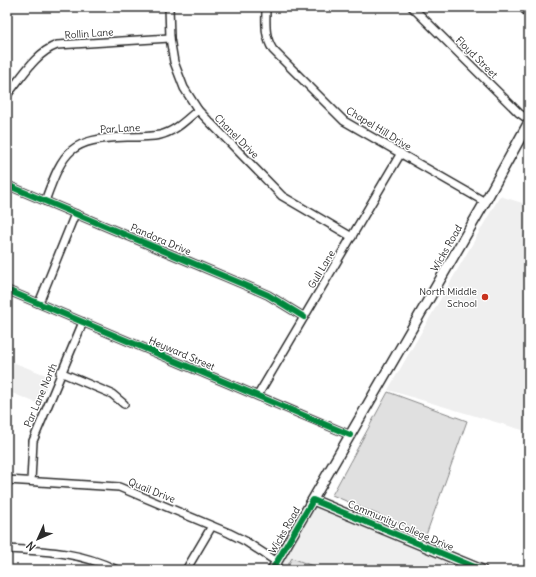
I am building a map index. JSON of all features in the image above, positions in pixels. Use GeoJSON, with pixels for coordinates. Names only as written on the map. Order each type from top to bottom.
{"type":"FeatureCollection","features":[{"type":"Feature","properties":{"kind":"main road","name":"Wicks Road"},"geometry":{"type":"LineString","coordinates":[[275,566],[485,202],[528,124]]}},
{"type":"Feature","properties":{"kind":"main road","name":"Community College Drive"},"geometry":{"type":"LineString","coordinates":[[313,500],[482,570]]}},
{"type":"Feature","properties":{"kind":"street","name":"Chanel Drive"},"geometry":{"type":"LineString","coordinates":[[169,7],[170,38],[178,74],[184,88],[198,110],[282,196],[352,237]]}},
{"type":"Feature","properties":{"kind":"street","name":"Chapel Hill Drive"},"geometry":{"type":"LineString","coordinates":[[266,7],[267,41],[273,50],[344,121],[485,202]]}},
{"type":"Feature","properties":{"kind":"street","name":"Floyd Street"},"geometry":{"type":"LineString","coordinates":[[412,7],[519,113],[528,124]]}},
{"type":"Feature","properties":{"kind":"street"},"geometry":{"type":"LineString","coordinates":[[522,7],[529,14]]}},
{"type":"Feature","properties":{"kind":"street","name":"Rollin Lane"},"geometry":{"type":"LineString","coordinates":[[7,95],[40,55],[48,48],[57,45],[170,38]]}},
{"type":"Feature","properties":{"kind":"street","name":"Par Lane"},"geometry":{"type":"LineString","coordinates":[[45,201],[58,166],[65,155],[75,147],[88,141],[103,138],[161,135],[174,129],[198,110]]}},
{"type":"Feature","properties":{"kind":"street","name":"Gull Lane"},"geometry":{"type":"LineString","coordinates":[[258,395],[401,153]]}},
{"type":"Feature","properties":{"kind":"street","name":"Pandora Drive"},"geometry":{"type":"LineString","coordinates":[[7,185],[268,295],[304,317]]}},
{"type":"Feature","properties":{"kind":"street"},"geometry":{"type":"LineString","coordinates":[[39,303],[75,214]]}},
{"type":"Feature","properties":{"kind":"street","name":"Heyward Street"},"geometry":{"type":"LineString","coordinates":[[7,290],[350,435]]}},
{"type":"Feature","properties":{"kind":"street","name":"Par Lane North"},"geometry":{"type":"LineString","coordinates":[[31,480],[33,441],[60,372],[83,322]]}},
{"type":"Feature","properties":{"kind":"street"},"geometry":{"type":"LineString","coordinates":[[60,372],[112,394],[124,404]]}},
{"type":"Feature","properties":{"kind":"street","name":"Quail Drive"},"geometry":{"type":"LineString","coordinates":[[7,480],[31,480],[119,487],[246,541],[275,566]]}},
{"type":"Feature","properties":{"kind":"street"},"geometry":{"type":"LineString","coordinates":[[186,570],[212,526]]}},
{"type":"Feature","properties":{"kind":"street"},"geometry":{"type":"LineString","coordinates":[[7,549],[64,552],[82,556],[117,570]]}},
{"type":"Feature","properties":{"kind":"shaded area","name":"North Middle School"},"geometry":{"type":"Polygon","coordinates":[[[500,196],[529,205],[529,432],[388,390],[500,196]]]}},
{"type":"Feature","properties":{"kind":"shaded area"},"geometry":{"type":"Polygon","coordinates":[[[7,360],[51,377],[39,404],[7,391],[7,360]]]}},
{"type":"Feature","properties":{"kind":"shaded area"},"geometry":{"type":"Polygon","coordinates":[[[388,392],[467,421],[426,535],[332,495],[388,392]]]}},
{"type":"Feature","properties":{"kind":"shaded area"},"geometry":{"type":"Polygon","coordinates":[[[309,500],[479,570],[268,570],[309,500]]]}},
{"type":"Feature","properties":{"kind":"shaded area"},"geometry":{"type":"Polygon","coordinates":[[[292,558],[323,570],[285,570],[292,558]]]}},
{"type":"Feature","properties":{"kind":"cycle path"},"geometry":{"type":"LineString","coordinates":[[7,185],[268,295],[304,317]]}},
{"type":"Feature","properties":{"kind":"cycle path"},"geometry":{"type":"LineString","coordinates":[[7,290],[350,435]]}},
{"type":"Feature","properties":{"kind":"cycle path"},"geometry":{"type":"LineString","coordinates":[[272,570],[313,500],[482,570]]}},
{"type":"Feature","properties":{"kind":"place","name":"North Middle School"},"geometry":{"type":"Point","coordinates":[485,297]}}]}
